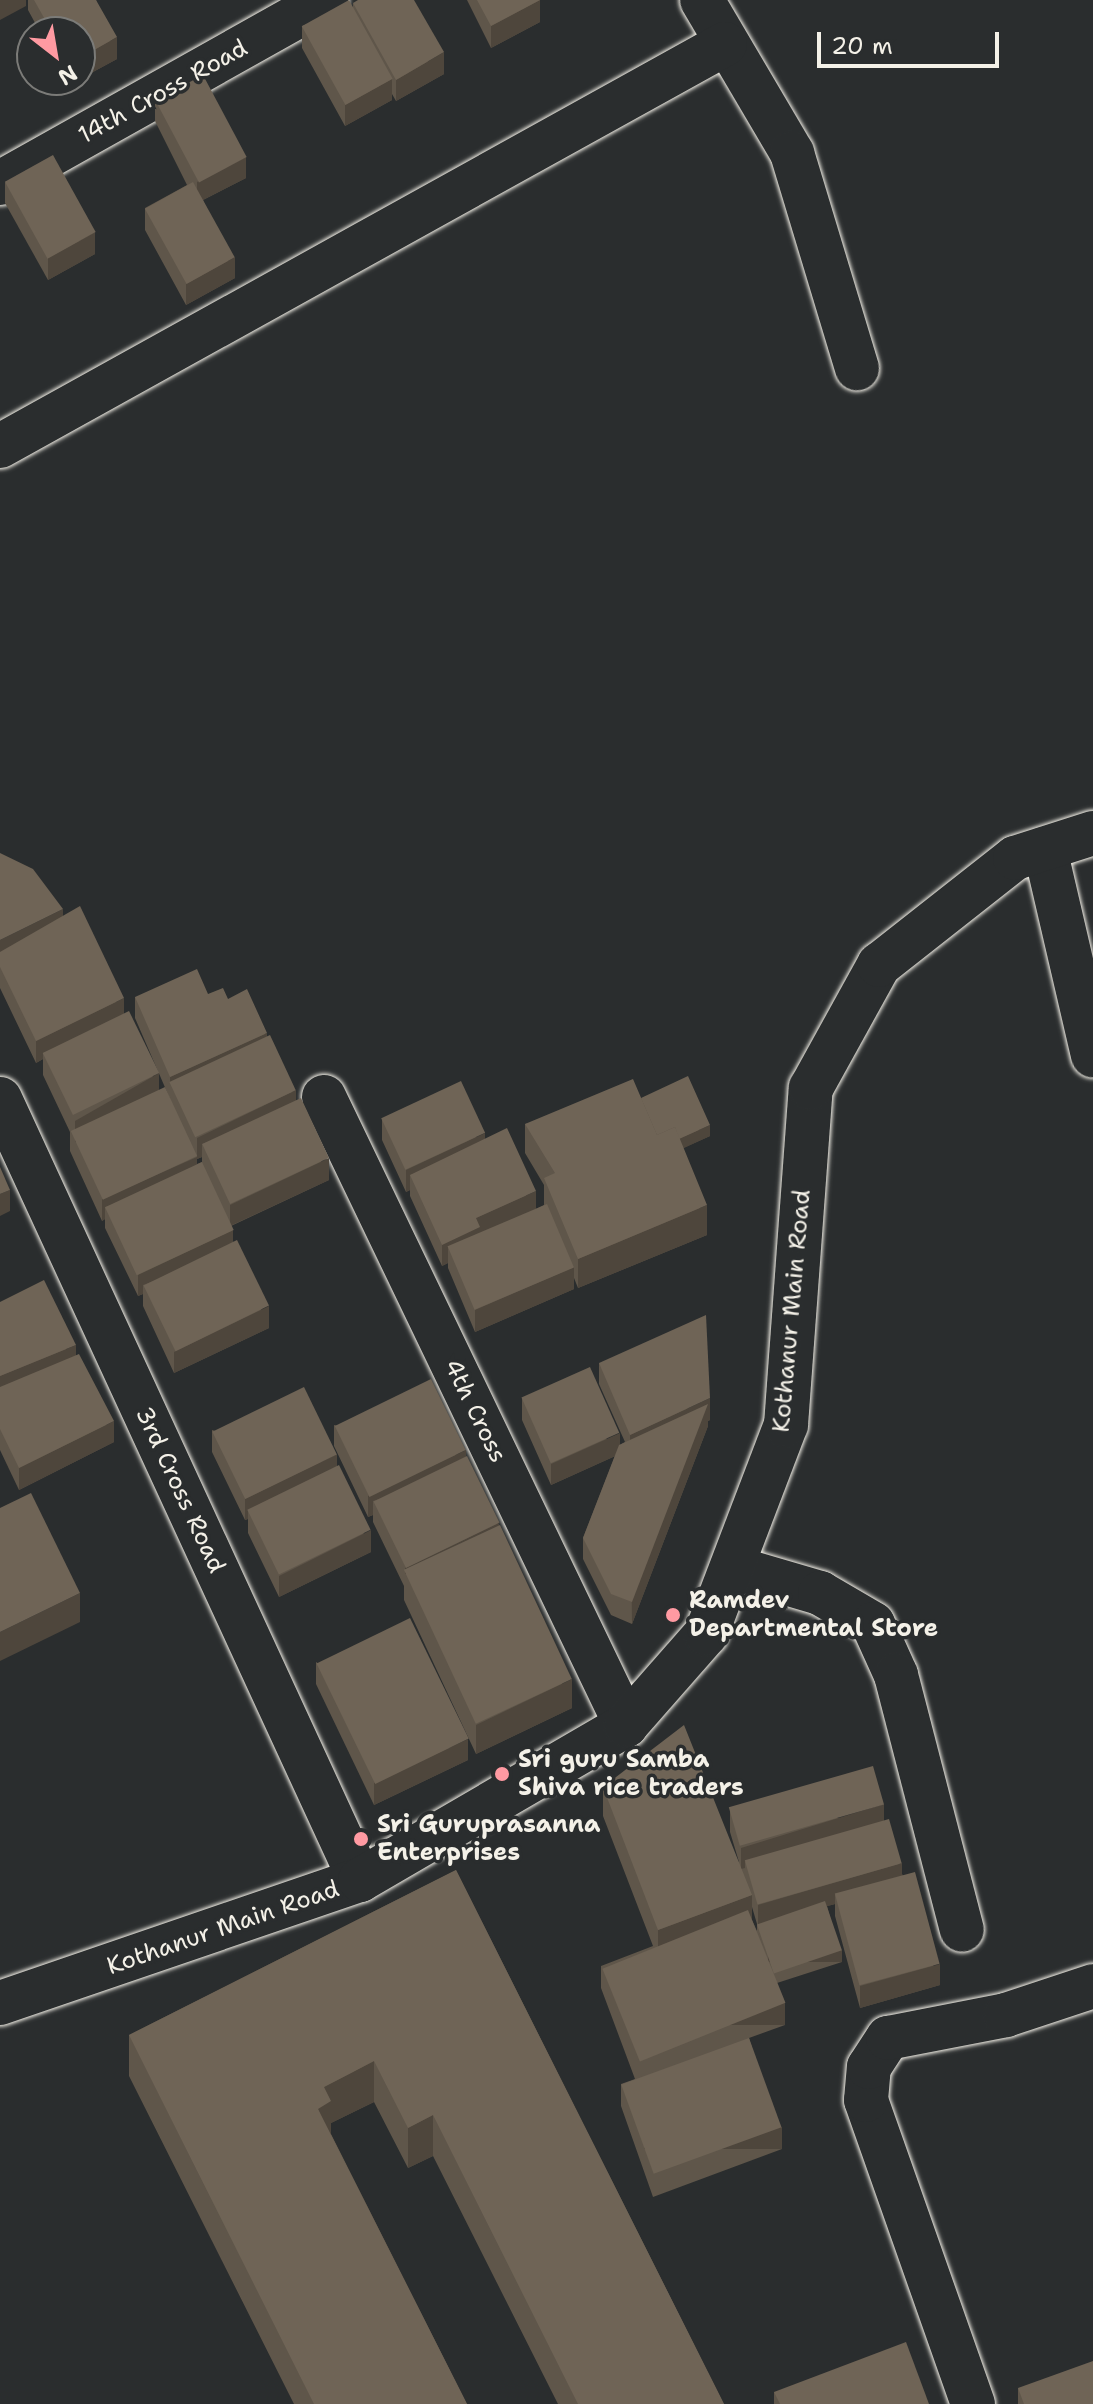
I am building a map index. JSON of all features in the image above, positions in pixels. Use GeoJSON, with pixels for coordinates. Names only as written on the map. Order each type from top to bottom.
{"type":"FeatureCollection","features":[{"type":"Feature","properties":{"kind":"street","name":"14th Cross Road"},"geometry":{"type":"LineString","coordinates":[[0,183],[326,0]]}},
{"type":"Feature","properties":{"kind":"street"},"geometry":{"type":"LineString","coordinates":[[702,0],[725,44],[792,153],[857,368]]}},
{"type":"Feature","properties":{"kind":"street"},"geometry":{"type":"LineString","coordinates":[[0,446],[725,44]]}},
{"type":"Feature","properties":{"kind":"street","name":"Kothanur Main Road"},"geometry":{"type":"LineString","coordinates":[[2,1998],[360,1880],[626,1725],[706,1634],[735,1568],[786,1425],[811,1088],[879,965],[1015,858],[1093,833]]}},
{"type":"Feature","properties":{"kind":"street"},"geometry":{"type":"LineString","coordinates":[[1045,849],[1093,1055]]}},
{"type":"Feature","properties":{"kind":"street","name":"4th Cross"},"geometry":{"type":"LineString","coordinates":[[324,1097],[626,1725]]}},
{"type":"Feature","properties":{"kind":"street","name":"3rd Cross Road"},"geometry":{"type":"LineString","coordinates":[[0,1099],[360,1880]]}},
{"type":"Feature","properties":{"kind":"street"},"geometry":{"type":"LineString","coordinates":[[735,1568],[820,1593],[873,1624],[896,1675],[962,1930]]}},
{"type":"Feature","properties":{"kind":"street"},"geometry":{"type":"LineString","coordinates":[[973,2404],[866,2100],[869,2067],[888,2038],[1006,2015],[1093,1986]]}},
{"type":"Feature","properties":{"kind":"building"},"geometry":{"type":"Polygon","coordinates":[[[34,0],[96,0],[117,37],[96,49],[96,16],[43,16],[34,0]]]}},
{"type":"Feature","properties":{"kind":"building"},"geometry":{"type":"Polygon","coordinates":[[[349,0],[393,79],[345,105],[302,26],[349,0]]]}},
{"type":"Feature","properties":{"kind":"building"},"geometry":{"type":"Polygon","coordinates":[[[358,0],[414,0],[444,52],[396,80],[353,3],[358,0]]]}},
{"type":"Feature","properties":{"kind":"building"},"geometry":{"type":"Polygon","coordinates":[[[477,0],[540,0],[491,26],[477,0]]]}},
{"type":"Feature","properties":{"kind":"building"},"geometry":{"type":"Polygon","coordinates":[[[203,75],[247,157],[199,182],[155,100],[203,75]]]}},
{"type":"Feature","properties":{"kind":"building"},"geometry":{"type":"Polygon","coordinates":[[[53,155],[96,232],[48,259],[5,182],[53,155]]]}},
{"type":"Feature","properties":{"kind":"building"},"geometry":{"type":"Polygon","coordinates":[[[193,182],[235,257],[187,284],[145,209],[193,182]]]}},
{"type":"Feature","properties":{"kind":"building"},"geometry":{"type":"Polygon","coordinates":[[[0,853],[33,869],[63,909],[0,940],[0,853]]]}},
{"type":"Feature","properties":{"kind":"building"},"geometry":{"type":"Polygon","coordinates":[[[80,906],[124,998],[36,1041],[0,967],[0,952],[80,906]]]}},
{"type":"Feature","properties":{"kind":"building"},"geometry":{"type":"Polygon","coordinates":[[[197,969],[208,994],[223,988],[228,999],[247,989],[267,1033],[170,1077],[135,997],[197,969]]]}},
{"type":"Feature","properties":{"kind":"building"},"geometry":{"type":"Polygon","coordinates":[[[129,1011],[159,1073],[73,1115],[43,1053],[129,1011]]]}},
{"type":"Feature","properties":{"kind":"building"},"geometry":{"type":"Polygon","coordinates":[[[270,1035],[296,1090],[195,1137],[169,1082],[270,1035]]]}},
{"type":"Feature","properties":{"kind":"building"},"geometry":{"type":"Polygon","coordinates":[[[688,1076],[710,1125],[679,1139],[675,1127],[657,1135],[641,1098],[688,1076]]]}},
{"type":"Feature","properties":{"kind":"building"},"geometry":{"type":"Polygon","coordinates":[[[633,1079],[657,1135],[675,1127],[707,1205],[578,1259],[544,1178],[555,1173],[525,1124],[633,1079]]]}},
{"type":"Feature","properties":{"kind":"building"},"geometry":{"type":"Polygon","coordinates":[[[461,1081],[485,1133],[405,1170],[381,1118],[461,1081]]]}},
{"type":"Feature","properties":{"kind":"building"},"geometry":{"type":"Polygon","coordinates":[[[165,1087],[197,1156],[103,1200],[71,1131],[165,1087]]]}},
{"type":"Feature","properties":{"kind":"building"},"geometry":{"type":"Polygon","coordinates":[[[301,1098],[329,1158],[230,1204],[202,1144],[301,1098]]]}},
{"type":"Feature","properties":{"kind":"building"},"geometry":{"type":"Polygon","coordinates":[[[507,1128],[536,1191],[476,1218],[480,1227],[442,1245],[410,1175],[507,1128]]]}},
{"type":"Feature","properties":{"kind":"building"},"geometry":{"type":"Polygon","coordinates":[[[202,1162],[234,1230],[137,1275],[105,1207],[202,1162]]]}},
{"type":"Feature","properties":{"kind":"building"},"geometry":{"type":"Polygon","coordinates":[[[0,1167],[10,1190],[0,1194],[0,1167]]]}},
{"type":"Feature","properties":{"kind":"building"},"geometry":{"type":"Polygon","coordinates":[[[547,1204],[574,1268],[475,1310],[448,1246],[547,1204]]]}},
{"type":"Feature","properties":{"kind":"building"},"geometry":{"type":"Polygon","coordinates":[[[237,1240],[269,1306],[176,1351],[144,1286],[237,1240]]]}},
{"type":"Feature","properties":{"kind":"building"},"geometry":{"type":"Polygon","coordinates":[[[44,1280],[76,1345],[0,1376],[0,1302],[44,1280]]]}},
{"type":"Feature","properties":{"kind":"building"},"geometry":{"type":"Polygon","coordinates":[[[706,1315],[710,1398],[630,1435],[599,1363],[706,1315]]]}},
{"type":"Feature","properties":{"kind":"building"},"geometry":{"type":"Polygon","coordinates":[[[79,1354],[114,1421],[19,1468],[0,1429],[0,1387],[79,1354]]]}},
{"type":"Feature","properties":{"kind":"building"},"geometry":{"type":"Polygon","coordinates":[[[590,1367],[619,1433],[551,1463],[521,1398],[590,1367]]]}},
{"type":"Feature","properties":{"kind":"building"},"geometry":{"type":"Polygon","coordinates":[[[431,1379],[466,1450],[369,1497],[335,1426],[431,1379]]]}},
{"type":"Feature","properties":{"kind":"building"},"geometry":{"type":"Polygon","coordinates":[[[304,1387],[337,1454],[245,1499],[212,1432],[304,1387]]]}},
{"type":"Feature","properties":{"kind":"building"},"geometry":{"type":"Polygon","coordinates":[[[708,1404],[632,1602],[611,1594],[583,1538],[619,1445],[708,1404]]]}},
{"type":"Feature","properties":{"kind":"building"},"geometry":{"type":"Polygon","coordinates":[[[467,1456],[499,1523],[406,1568],[374,1502],[467,1456]]]}},
{"type":"Feature","properties":{"kind":"building"},"geometry":{"type":"Polygon","coordinates":[[[339,1465],[371,1530],[279,1574],[247,1510],[339,1465]]]}},
{"type":"Feature","properties":{"kind":"building"},"geometry":{"type":"Polygon","coordinates":[[[31,1493],[80,1593],[0,1632],[0,1508],[31,1493]]]}},
{"type":"Feature","properties":{"kind":"building"},"geometry":{"type":"Polygon","coordinates":[[[500,1525],[572,1679],[476,1724],[404,1570],[500,1525]]]}},
{"type":"Feature","properties":{"kind":"building"},"geometry":{"type":"Polygon","coordinates":[[[410,1618],[469,1738],[375,1784],[317,1664],[410,1618]]]}},
{"type":"Feature","properties":{"kind":"building"},"geometry":{"type":"Polygon","coordinates":[[[684,1725],[752,1895],[658,1930],[603,1787],[684,1725]]]}},
{"type":"Feature","properties":{"kind":"building"},"geometry":{"type":"Polygon","coordinates":[[[873,1766],[884,1804],[740,1846],[729,1807],[873,1766]]]}},
{"type":"Feature","properties":{"kind":"building"},"geometry":{"type":"Polygon","coordinates":[[[889,1819],[902,1863],[757,1905],[745,1860],[889,1819]]]}},
{"type":"Feature","properties":{"kind":"building"},"geometry":{"type":"Polygon","coordinates":[[[456,1870],[724,2404],[578,2404],[433,2115],[408,2128],[374,2061],[324,2087],[331,2101],[318,2109],[467,2404],[314,2404],[129,2035],[456,1870]]]}},
{"type":"Feature","properties":{"kind":"building"},"geometry":{"type":"Polygon","coordinates":[[[915,1872],[940,1964],[859,1985],[835,1893],[915,1872]]]}},
{"type":"Feature","properties":{"kind":"building"},"geometry":{"type":"Polygon","coordinates":[[[825,1901],[842,1950],[774,1974],[757,1924],[825,1901]]]}},
{"type":"Feature","properties":{"kind":"building"},"geometry":{"type":"Polygon","coordinates":[[[748,1910],[785,2003],[640,2062],[602,1969],[748,1910]]]}},
{"type":"Feature","properties":{"kind":"building"},"geometry":{"type":"Polygon","coordinates":[[[749,2038],[781,2127],[654,2174],[621,2085],[749,2038]]]}},
{"type":"Feature","properties":{"kind":"building"},"geometry":{"type":"Polygon","coordinates":[[[906,2342],[929,2404],[780,2404],[774,2392],[906,2342]]]}},
{"type":"Feature","properties":{"kind":"building"},"geometry":{"type":"Polygon","coordinates":[[[1093,2361],[1093,2404],[1024,2404],[1018,2388],[1093,2361]]]}},
{"type":"Feature","properties":{"kind":"place","name":"Ramdev Departmental Store"},"geometry":{"type":"Point","coordinates":[673,1615]}},
{"type":"Feature","properties":{"kind":"place","name":"Sri guru Samba Shiva rice traders"},"geometry":{"type":"Point","coordinates":[502,1774]}},
{"type":"Feature","properties":{"kind":"place","name":"Sri Guruprasanna Enterprises"},"geometry":{"type":"Point","coordinates":[361,1839]}}]}
